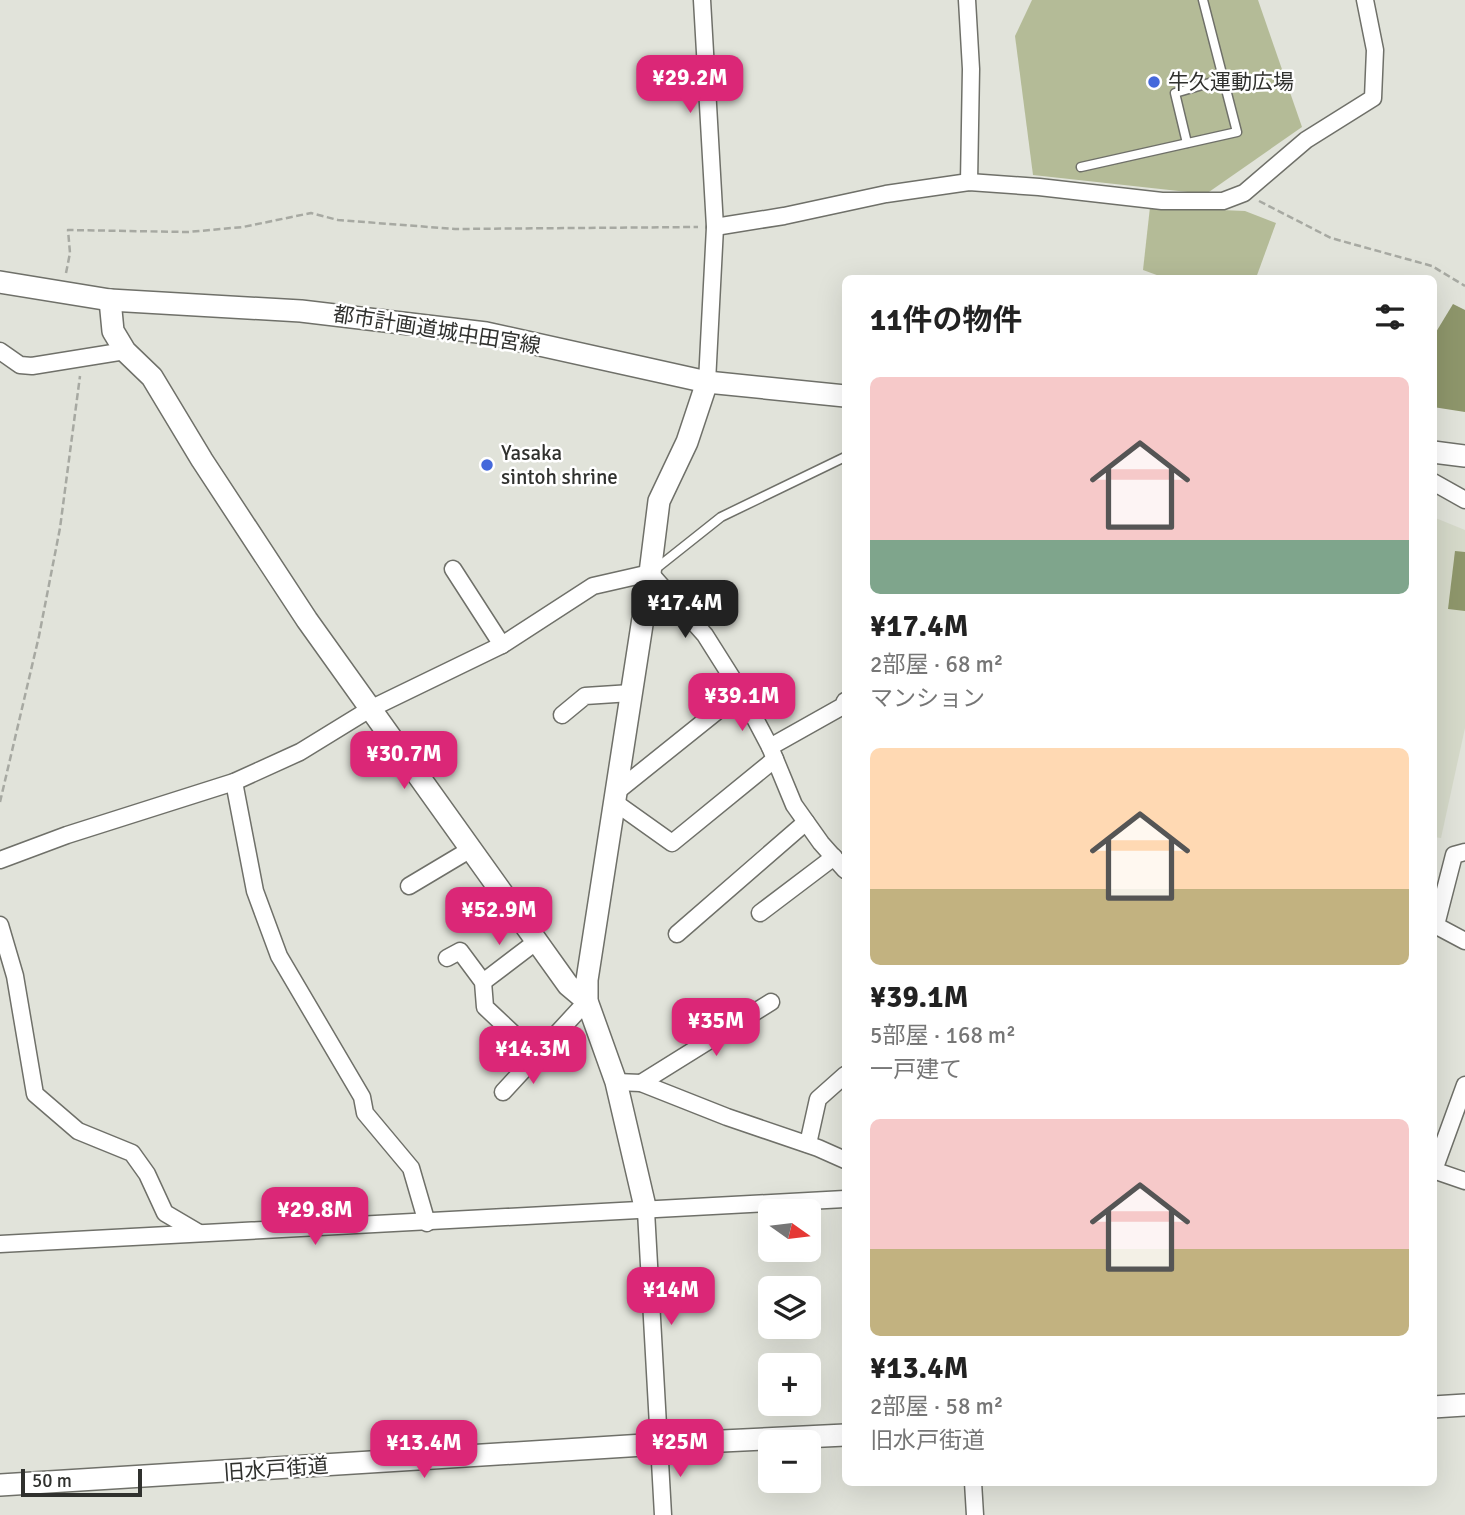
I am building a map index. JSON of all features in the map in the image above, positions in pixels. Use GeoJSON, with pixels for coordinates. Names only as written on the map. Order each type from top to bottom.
{"type":"FeatureCollection","features":[{"type":"Feature","properties":{"kind":"street"},"geometry":{"type":"LineString","coordinates":[[663,1515],[646,1211],[616,1082],[587,1001],[587,980],[659,501],[687,442],[707,382],[715,227],[702,0]]}},
{"type":"Feature","properties":{"kind":"street"},"geometry":{"type":"LineString","coordinates":[[967,0],[971,69],[969,182]]}},
{"type":"Feature","properties":{"kind":"street"},"geometry":{"type":"LineString","coordinates":[[715,227],[784,216],[886,194],[969,182],[1162,201],[1223,201],[1244,193],[1306,140],[1373,98],[1376,50],[1366,0]]}},
{"type":"Feature","properties":{"kind":"street","name":"都市計画道城中田宮線"},"geometry":{"type":"LineString","coordinates":[[0,282],[110,300],[301,311],[486,333],[707,382],[842,396]]}},
{"type":"Feature","properties":{"kind":"street"},"geometry":{"type":"LineString","coordinates":[[110,300],[113,331],[125,351],[152,377],[209,472],[307,620],[568,985],[587,1001]]}},
{"type":"Feature","properties":{"kind":"street"},"geometry":{"type":"LineString","coordinates":[[0,351],[20,365],[32,366],[125,351]]}},
{"type":"Feature","properties":{"kind":"street"},"geometry":{"type":"LineString","coordinates":[[1437,452],[1465,456]]}},
{"type":"Feature","properties":{"kind":"street"},"geometry":{"type":"LineString","coordinates":[[1437,484],[1465,500]]}},
{"type":"Feature","properties":{"kind":"street"},"geometry":{"type":"LineString","coordinates":[[453,569],[502,645]]}},
{"type":"Feature","properties":{"kind":"street"},"geometry":{"type":"LineString","coordinates":[[0,860],[67,835],[234,782],[300,752],[370,709],[502,645],[593,586],[650,573]]}},
{"type":"Feature","properties":{"kind":"street"},"geometry":{"type":"LineString","coordinates":[[650,573],[705,635],[741,692],[773,753],[794,804],[842,866]]}},
{"type":"Feature","properties":{"kind":"street"},"geometry":{"type":"LineString","coordinates":[[614,797],[741,692]]}},
{"type":"Feature","properties":{"kind":"street"},"geometry":{"type":"LineString","coordinates":[[562,715],[585,696],[631,693]]}},
{"type":"Feature","properties":{"kind":"street"},"geometry":{"type":"LineString","coordinates":[[614,797],[672,844],[773,753],[842,707]]}},
{"type":"Feature","properties":{"kind":"street"},"geometry":{"type":"LineString","coordinates":[[234,782],[255,891],[279,956],[362,1097],[365,1113],[411,1168],[427,1223]]}},
{"type":"Feature","properties":{"kind":"street"},"geometry":{"type":"LineString","coordinates":[[677,934],[806,822]]}},
{"type":"Feature","properties":{"kind":"street"},"geometry":{"type":"LineString","coordinates":[[409,886],[471,849]]}},
{"type":"Feature","properties":{"kind":"street"},"geometry":{"type":"LineString","coordinates":[[1437,914],[1454,855],[1465,852]]}},
{"type":"Feature","properties":{"kind":"street"},"geometry":{"type":"LineString","coordinates":[[760,914],[834,857]]}},
{"type":"Feature","properties":{"kind":"street"},"geometry":{"type":"LineString","coordinates":[[0,925],[15,976],[34,1094],[78,1131],[132,1153],[147,1174],[165,1213],[200,1234]]}},
{"type":"Feature","properties":{"kind":"street"},"geometry":{"type":"LineString","coordinates":[[1437,927],[1465,941]]}},
{"type":"Feature","properties":{"kind":"street"},"geometry":{"type":"LineString","coordinates":[[483,982],[537,941]]}},
{"type":"Feature","properties":{"kind":"street"},"geometry":{"type":"LineString","coordinates":[[447,958],[460,951],[483,982],[485,1007],[537,1056]]}},
{"type":"Feature","properties":{"kind":"street"},"geometry":{"type":"LineString","coordinates":[[503,1092],[587,1001]]}},
{"type":"Feature","properties":{"kind":"street"},"geometry":{"type":"LineString","coordinates":[[641,1083],[771,1002]]}},
{"type":"Feature","properties":{"kind":"street"},"geometry":{"type":"LineString","coordinates":[[808,1144],[818,1099],[842,1078]]}},
{"type":"Feature","properties":{"kind":"street"},"geometry":{"type":"LineString","coordinates":[[616,1082],[641,1083],[842,1159]]}},
{"type":"Feature","properties":{"kind":"street"},"geometry":{"type":"LineString","coordinates":[[1437,1159],[1465,1085]]}},
{"type":"Feature","properties":{"kind":"street"},"geometry":{"type":"LineString","coordinates":[[1437,1171],[1465,1181]]}},
{"type":"Feature","properties":{"kind":"street"},"geometry":{"type":"LineString","coordinates":[[0,1244],[842,1199]]}},
{"type":"Feature","properties":{"kind":"street"},"geometry":{"type":"LineString","coordinates":[[1437,1407],[1465,1405]]}},
{"type":"Feature","properties":{"kind":"street","name":"旧水戸街道"},"geometry":{"type":"LineString","coordinates":[[0,1485],[842,1435]]}},
{"type":"Feature","properties":{"kind":"street"},"geometry":{"type":"LineString","coordinates":[[973,1486],[975,1515]]}},
{"type":"Feature","properties":{"kind":"lane"},"geometry":{"type":"LineString","coordinates":[[1081,167],[1237,132],[1203,0]]}},
{"type":"Feature","properties":{"kind":"lane"},"geometry":{"type":"LineString","coordinates":[[1187,143],[1175,93],[1223,79]]}},
{"type":"Feature","properties":{"kind":"lane"},"geometry":{"type":"LineString","coordinates":[[650,573],[721,517],[842,458]]}},
{"type":"Feature","properties":{"kind":"path"},"geometry":{"type":"LineString","coordinates":[[1244,193],[1331,238],[1432,266],[1465,286]]}},
{"type":"Feature","properties":{"kind":"path"},"geometry":{"type":"LineString","coordinates":[[62,293],[70,253],[68,230],[188,232],[243,227],[311,213],[338,220],[456,229],[715,227]]}},
{"type":"Feature","properties":{"kind":"path"},"geometry":{"type":"LineString","coordinates":[[0,802],[39,636],[60,528],[82,359]]}},
{"type":"Feature","properties":{"kind":"shaded area","name":"牛久運動広場"},"geometry":{"type":"Polygon","coordinates":[[[1032,0],[1258,0],[1302,127],[1206,194],[1033,175],[1015,36],[1032,0]]]}},
{"type":"Feature","properties":{"kind":"shaded area"},"geometry":{"type":"Polygon","coordinates":[[[1150,207],[1245,211],[1276,223],[1257,275],[1157,275],[1143,270],[1150,207]]]}},
{"type":"Feature","properties":{"kind":"shaded area"},"geometry":{"type":"Polygon","coordinates":[[[1453,304],[1465,310],[1465,412],[1437,408],[1437,330],[1453,304]]]}},
{"type":"Feature","properties":{"kind":"shaded area"},"geometry":{"type":"Polygon","coordinates":[[[1437,519],[1465,530],[1465,728],[1441,838],[1437,838],[1437,519]]]}},
{"type":"Feature","properties":{"kind":"shaded area"},"geometry":{"type":"Polygon","coordinates":[[[1455,551],[1465,552],[1465,611],[1448,609],[1455,551]]]}},
{"type":"Feature","properties":{"kind":"place","name":"牛久運動広場"},"geometry":{"type":"Point","coordinates":[1154,82]}},
{"type":"Feature","properties":{"kind":"place","name":"Yasaka sintoh shrine"},"geometry":{"type":"Point","coordinates":[487,465]}}]}
